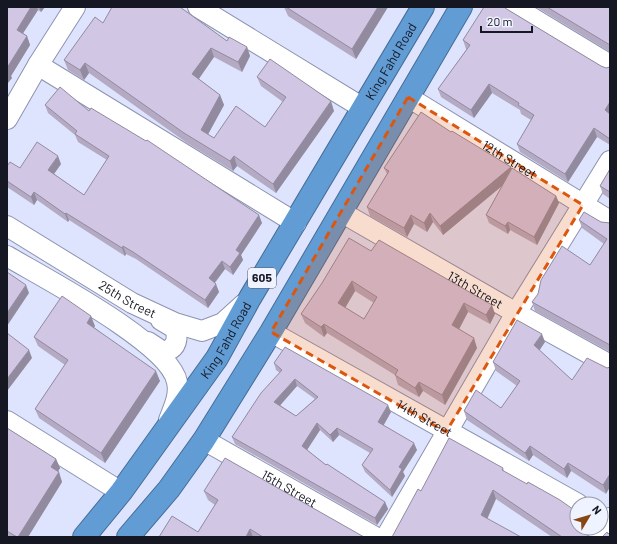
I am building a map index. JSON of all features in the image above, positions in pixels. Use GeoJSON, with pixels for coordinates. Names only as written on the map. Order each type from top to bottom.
{"type":"FeatureCollection","features":[{"type":"Feature","properties":{"kind":"highway","name":"King Fahd Road"},"geometry":{"type":"LineString","coordinates":[[84,537],[121,492],[217,358],[250,298],[296,223],[423,7]]}},
{"type":"Feature","properties":{"kind":"highway","name":"605"},"geometry":{"type":"LineString","coordinates":[[131,535],[169,489],[204,440],[271,332],[461,7]]}},
{"type":"Feature","properties":{"kind":"street"},"geometry":{"type":"LineString","coordinates":[[7,119],[38,65],[75,7]]}},
{"type":"Feature","properties":{"kind":"street"},"geometry":{"type":"LineString","coordinates":[[198,7],[363,108]]}},
{"type":"Feature","properties":{"kind":"street"},"geometry":{"type":"LineString","coordinates":[[514,7],[610,65]]}},
{"type":"Feature","properties":{"kind":"street"},"geometry":{"type":"LineString","coordinates":[[38,65],[296,223]]}},
{"type":"Feature","properties":{"kind":"street","name":"12th Street"},"geometry":{"type":"LineString","coordinates":[[408,97],[610,221]]}},
{"type":"Feature","properties":{"kind":"street"},"geometry":{"type":"LineString","coordinates":[[386,537],[516,313],[610,161]]}},
{"type":"Feature","properties":{"kind":"street","name":"13th Street"},"geometry":{"type":"LineString","coordinates":[[341,212],[516,313],[610,364]]}},
{"type":"Feature","properties":{"kind":"street","name":"25th Street"},"geometry":{"type":"LineString","coordinates":[[7,226],[132,303],[175,323],[202,331],[223,324],[250,298]]}},
{"type":"Feature","properties":{"kind":"street","name":"25th Street"},"geometry":{"type":"LineString","coordinates":[[7,256],[117,320],[147,344],[168,366],[177,380],[178,395],[167,427]]}},
{"type":"Feature","properties":{"kind":"street"},"geometry":{"type":"LineString","coordinates":[[117,320],[163,352],[171,350],[176,344],[178,337],[176,329],[164,321],[146,314],[132,303]]}},
{"type":"Feature","properties":{"kind":"street","name":"14th Street"},"geometry":{"type":"LineString","coordinates":[[271,332],[446,432],[569,499]]}},
{"type":"Feature","properties":{"kind":"street"},"geometry":{"type":"LineString","coordinates":[[7,421],[121,492]]}},
{"type":"Feature","properties":{"kind":"street","name":"15th Street"},"geometry":{"type":"LineString","coordinates":[[204,440],[375,537]]}},
{"type":"Feature","properties":{"kind":"highlighted area"},"geometry":{"type":"Polygon","coordinates":[[[408,97],[583,205],[446,432],[271,332],[408,97]]]}},
{"type":"Feature","properties":{"kind":"building"},"geometry":{"type":"Polygon","coordinates":[[[7,7],[31,7],[17,30],[27,36],[7,68],[7,7]]]}},
{"type":"Feature","properties":{"kind":"building"},"geometry":{"type":"Polygon","coordinates":[[[112,7],[180,7],[227,41],[229,37],[247,47],[238,62],[211,48],[192,74],[220,95],[201,130],[214,138],[236,106],[265,127],[286,97],[257,77],[270,59],[331,101],[273,184],[234,156],[230,161],[184,133],[85,63],[80,70],[64,60],[95,17],[103,23],[112,7]]]}},
{"type":"Feature","properties":{"kind":"building"},"geometry":{"type":"Polygon","coordinates":[[[286,7],[378,7],[352,49],[286,7]]]}},
{"type":"Feature","properties":{"kind":"building"},"geometry":{"type":"Polygon","coordinates":[[[484,7],[504,7],[601,66],[606,68],[610,67],[610,102],[605,110],[610,114],[610,139],[594,128],[565,174],[517,144],[534,115],[518,105],[519,103],[489,84],[471,110],[438,89],[470,45],[463,40],[484,7]]]}},
{"type":"Feature","properties":{"kind":"building"},"geometry":{"type":"Polygon","coordinates":[[[547,7],[610,7],[610,45],[547,7]]]}},
{"type":"Feature","properties":{"kind":"building"},"geometry":{"type":"Polygon","coordinates":[[[60,87],[89,111],[91,108],[146,141],[147,140],[259,215],[236,250],[240,253],[230,267],[222,261],[209,278],[216,284],[205,300],[133,252],[123,246],[122,248],[66,213],[65,214],[34,192],[31,197],[7,181],[7,166],[10,162],[20,168],[37,142],[58,156],[48,170],[84,195],[109,156],[75,134],[77,131],[45,105],[60,87]]]}},
{"type":"Feature","properties":{"kind":"building"},"geometry":{"type":"Polygon","coordinates":[[[421,112],[451,132],[452,131],[511,167],[440,226],[430,213],[424,223],[411,215],[404,228],[367,207],[389,171],[384,168],[421,112]]]}},
{"type":"Feature","properties":{"kind":"building"},"geometry":{"type":"Polygon","coordinates":[[[512,168],[556,196],[534,237],[508,222],[505,226],[486,215],[512,168]]]}},
{"type":"Feature","properties":{"kind":"building"},"geometry":{"type":"Polygon","coordinates":[[[610,169],[610,192],[600,186],[610,169]]]}},
{"type":"Feature","properties":{"kind":"building"},"geometry":{"type":"Polygon","coordinates":[[[584,212],[601,222],[610,223],[610,345],[532,302],[538,294],[541,280],[562,246],[590,265],[607,239],[579,220],[584,212]]]}},
{"type":"Feature","properties":{"kind":"building"},"geometry":{"type":"Polygon","coordinates":[[[349,238],[371,251],[379,240],[492,305],[486,315],[464,303],[452,325],[474,338],[442,395],[419,382],[415,388],[395,375],[398,370],[324,324],[321,327],[301,314],[322,283],[349,238]],[[352,281],[338,303],[364,319],[377,297],[352,281]]]}},
{"type":"Feature","properties":{"kind":"building"},"geometry":{"type":"Polygon","coordinates":[[[7,272],[26,285],[7,313],[7,272]]]}},
{"type":"Feature","properties":{"kind":"building"},"geometry":{"type":"Polygon","coordinates":[[[62,296],[91,316],[87,323],[156,371],[101,453],[35,409],[68,360],[34,337],[62,296]]]}},
{"type":"Feature","properties":{"kind":"building"},"geometry":{"type":"Polygon","coordinates":[[[517,320],[542,334],[534,345],[572,380],[587,358],[607,368],[610,367],[610,474],[603,485],[568,463],[564,469],[530,446],[525,453],[464,411],[476,390],[501,408],[520,381],[493,362],[517,320]]]}},
{"type":"Feature","properties":{"kind":"building"},"geometry":{"type":"Polygon","coordinates":[[[7,333],[29,350],[7,379],[7,333]]]}},
{"type":"Feature","properties":{"kind":"building"},"geometry":{"type":"Polygon","coordinates":[[[285,347],[388,405],[378,422],[414,443],[399,467],[402,469],[390,490],[362,465],[373,449],[337,428],[330,435],[317,423],[302,446],[326,465],[327,464],[385,502],[375,518],[232,437],[261,393],[282,370],[274,363],[285,347]],[[295,379],[274,402],[296,416],[318,397],[295,379]]]}},
{"type":"Feature","properties":{"kind":"building"},"geometry":{"type":"Polygon","coordinates":[[[7,428],[56,459],[51,467],[59,472],[18,537],[7,531],[7,428]]]}},
{"type":"Feature","properties":{"kind":"building"},"geometry":{"type":"Polygon","coordinates":[[[449,438],[503,468],[502,470],[527,484],[528,482],[569,506],[569,536],[589,537],[562,537],[493,490],[481,515],[521,537],[392,537],[418,489],[421,491],[449,438]]]}},
{"type":"Feature","properties":{"kind":"building"},"geometry":{"type":"Polygon","coordinates":[[[225,458],[364,537],[263,537],[250,529],[246,537],[159,537],[172,516],[198,532],[218,500],[204,491],[225,458]]]}},
{"type":"Feature","properties":{"kind":"building"},"geometry":{"type":"Polygon","coordinates":[[[610,532],[610,537],[602,537],[609,536],[610,532]]]}}]}
